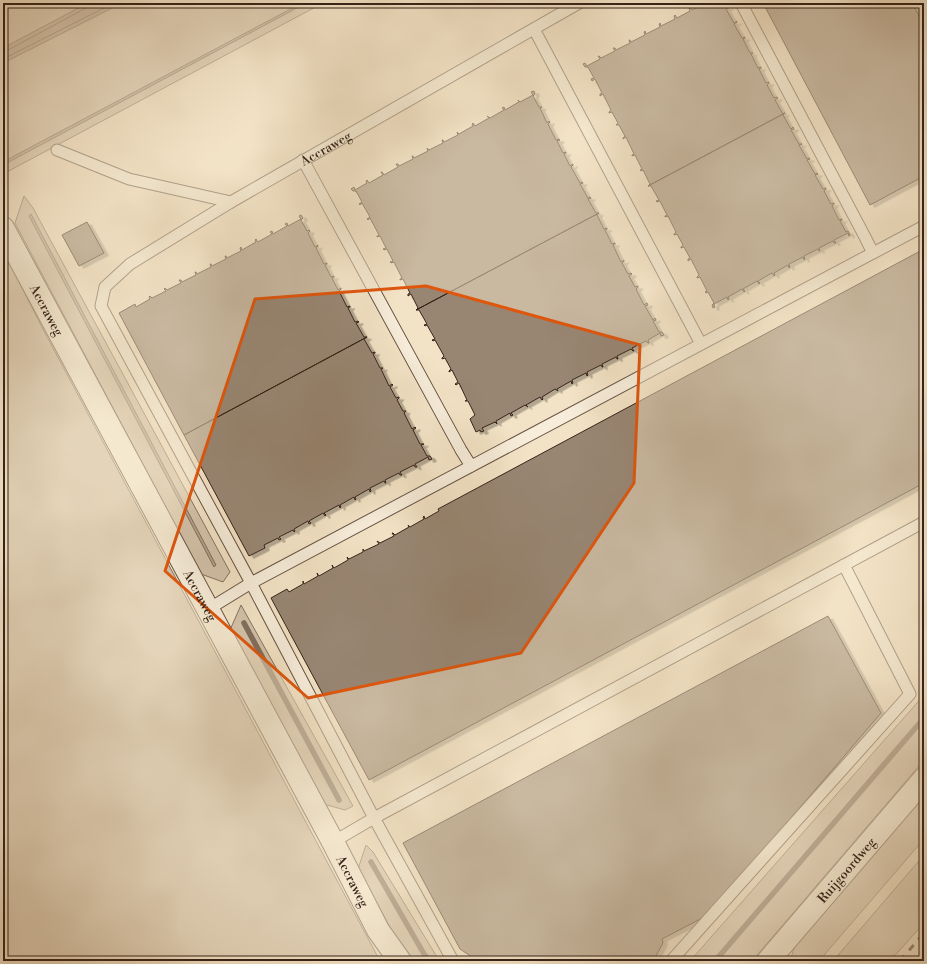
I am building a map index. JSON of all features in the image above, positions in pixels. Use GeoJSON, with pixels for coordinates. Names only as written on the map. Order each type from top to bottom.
{"type":"FeatureCollection","features":[{"type":"Feature","properties":{"kind":"street","name":"Accraweg"},"geometry":{"type":"LineString","coordinates":[[3,228],[333,842],[378,930],[400,961]]}},
{"type":"Feature","properties":{"kind":"street","name":"Ruijgoordweg"},"geometry":{"type":"LineString","coordinates":[[768,961],[924,779]]}},
{"type":"Feature","properties":{"kind":"lane","name":"Accraweg"},"geometry":{"type":"LineString","coordinates":[[453,961],[374,818],[101,306],[106,287],[130,264],[303,160],[579,3]]}},
{"type":"Feature","properties":{"kind":"lane"},"geometry":{"type":"LineString","coordinates":[[741,3],[873,253]]}},
{"type":"Feature","properties":{"kind":"lane"},"geometry":{"type":"LineString","coordinates":[[534,29],[701,344]]}},
{"type":"Feature","properties":{"kind":"lane"},"geometry":{"type":"LineString","coordinates":[[57,150],[129,179],[231,202]]}},
{"type":"Feature","properties":{"kind":"lane"},"geometry":{"type":"LineString","coordinates":[[303,160],[457,443],[471,466]]}},
{"type":"Feature","properties":{"kind":"lane"},"geometry":{"type":"LineString","coordinates":[[207,610],[250,583],[924,226]]}},
{"type":"Feature","properties":{"kind":"lane"},"geometry":{"type":"LineString","coordinates":[[333,842],[374,818],[924,522]]}},
{"type":"Feature","properties":{"kind":"lane"},"geometry":{"type":"LineString","coordinates":[[671,961],[910,694],[844,565]]}},
{"type":"Feature","properties":{"kind":"highlighted area"},"geometry":{"type":"Polygon","coordinates":[[[426,286],[640,345],[634,483],[521,653],[308,698],[165,571],[255,299],[426,286]]]}},
{"type":"Feature","properties":{"kind":"shaded area"},"geometry":{"type":"Polygon","coordinates":[[[3,3],[88,3],[3,48],[3,3]]]}},
{"type":"Feature","properties":{"kind":"shaded area"},"geometry":{"type":"Polygon","coordinates":[[[122,3],[302,3],[3,162],[3,63],[122,3]]]}},
{"type":"Feature","properties":{"kind":"shaded area"},"geometry":{"type":"Polygon","coordinates":[[[306,3],[323,3],[3,174],[3,165],[306,3]]]}},
{"type":"Feature","properties":{"kind":"shaded area"},"geometry":{"type":"Polygon","coordinates":[[[24,196],[33,208],[230,572],[223,582],[201,574],[15,223],[24,196]]]}},
{"type":"Feature","properties":{"kind":"shaded area"},"geometry":{"type":"Polygon","coordinates":[[[3,250],[46,335],[380,961],[3,961],[3,250]]]}},
{"type":"Feature","properties":{"kind":"shaded area"},"geometry":{"type":"Polygon","coordinates":[[[241,605],[353,806],[345,810],[320,803],[230,630],[241,605]]]}},
{"type":"Feature","properties":{"kind":"shaded area"},"geometry":{"type":"Polygon","coordinates":[[[924,695],[924,760],[752,961],[690,961],[924,695]]]}},
{"type":"Feature","properties":{"kind":"shaded area"},"geometry":{"type":"Polygon","coordinates":[[[924,795],[924,839],[819,961],[790,961],[796,942],[924,795]]]}},
{"type":"Feature","properties":{"kind":"shaded area"},"geometry":{"type":"Polygon","coordinates":[[[366,845],[373,852],[437,957],[443,961],[411,961],[406,956],[358,869],[366,845]]]}},
{"type":"Feature","properties":{"kind":"shaded area"},"geometry":{"type":"Polygon","coordinates":[[[924,855],[924,923],[890,961],[833,961],[924,855]]]}},
{"type":"Feature","properties":{"kind":"water"},"geometry":{"type":"Polygon","coordinates":[[[88,3],[122,3],[3,63],[3,48],[88,3]]]}},
{"type":"Feature","properties":{"kind":"water"},"geometry":{"type":"Polygon","coordinates":[[[302,3],[306,3],[3,165],[3,162],[302,3]]]}},
{"type":"Feature","properties":{"kind":"water"},"geometry":{"type":"Polygon","coordinates":[[[31,214],[216,565],[214,567],[29,216],[31,214]]]}},
{"type":"Feature","properties":{"kind":"building"},"geometry":{"type":"Polygon","coordinates":[[[705,3],[723,3],[726,8],[728,6],[729,7],[726,9],[734,23],[737,21],[734,24],[742,38],[745,37],[743,39],[750,53],[753,53],[751,54],[758,68],[761,67],[759,69],[766,83],[769,82],[767,85],[774,98],[778,98],[775,100],[783,114],[785,113],[648,186],[650,184],[643,170],[640,170],[642,169],[635,155],[632,156],[634,154],[626,137],[623,139],[625,136],[619,125],[616,125],[618,123],[612,112],[609,113],[611,110],[603,94],[600,96],[602,93],[595,79],[592,81],[591,79],[594,78],[588,67],[585,67],[583,64],[585,63],[587,66],[600,59],[598,56],[601,58],[615,51],[613,48],[616,50],[630,43],[629,40],[631,42],[645,35],[645,31],[646,34],[660,27],[660,23],[661,26],[675,19],[675,15],[677,18],[690,11],[690,7],[692,10],[705,3]]]}},
{"type":"Feature","properties":{"kind":"building"},"geometry":{"type":"Polygon","coordinates":[[[763,3],[912,3],[924,25],[924,176],[870,205],[763,3]]]}},
{"type":"Feature","properties":{"kind":"building"},"geometry":{"type":"Polygon","coordinates":[[[534,91],[535,94],[533,96],[539,107],[542,107],[540,108],[547,123],[549,121],[550,122],[548,124],[556,140],[560,140],[557,141],[563,153],[566,152],[564,154],[570,166],[573,164],[571,167],[580,183],[583,183],[580,184],[588,198],[591,198],[588,199],[596,213],[599,213],[416,310],[418,308],[411,294],[408,296],[410,293],[403,279],[400,280],[402,278],[394,262],[390,262],[393,261],[387,249],[383,249],[386,248],[380,236],[377,237],[379,235],[370,218],[368,220],[367,219],[370,217],[362,203],[360,205],[359,204],[362,202],[356,191],[351,189],[354,187],[355,190],[367,183],[367,180],[369,183],[383,175],[381,172],[384,175],[398,167],[396,164],[399,166],[413,159],[412,156],[414,158],[428,151],[427,148],[429,150],[443,143],[442,140],[444,142],[458,135],[457,132],[459,134],[473,126],[473,123],[475,126],[489,118],[487,116],[490,118],[504,110],[502,108],[504,107],[505,110],[519,102],[518,100],[520,102],[533,95],[531,92],[534,91]]]}},
{"type":"Feature","properties":{"kind":"building"},"geometry":{"type":"Polygon","coordinates":[[[785,113],[783,115],[791,129],[793,127],[794,129],[791,130],[799,144],[802,144],[799,145],[807,159],[810,159],[807,160],[815,174],[818,174],[815,175],[823,189],[826,188],[824,191],[831,204],[834,203],[832,206],[839,220],[842,219],[840,221],[846,232],[848,231],[850,235],[849,236],[848,233],[834,240],[836,243],[833,241],[819,248],[820,251],[818,249],[804,256],[804,260],[803,257],[789,264],[789,268],[788,265],[774,273],[774,276],[772,273],[758,281],[760,283],[759,284],[757,281],[743,289],[745,291],[744,292],[742,289],[728,297],[728,300],[727,297],[714,304],[715,307],[713,308],[712,305],[714,303],[708,292],[705,292],[707,291],[700,277],[697,278],[699,275],[691,259],[688,261],[690,258],[684,247],[681,248],[683,245],[677,234],[674,235],[676,232],[668,216],[665,217],[667,215],[660,201],[656,201],[659,200],[651,186],[648,186],[785,113]]]}},
{"type":"Feature","properties":{"kind":"building"},"geometry":{"type":"Polygon","coordinates":[[[599,213],[597,215],[604,229],[607,228],[605,230],[612,244],[615,243],[613,245],[621,262],[624,260],[622,263],[628,274],[632,274],[629,276],[635,287],[638,286],[636,289],[644,305],[647,303],[648,305],[645,306],[653,320],[655,318],[656,320],[653,321],[659,332],[662,332],[664,335],[661,336],[660,333],[648,340],[649,343],[646,341],[632,348],[634,351],[631,349],[617,356],[618,359],[616,357],[602,364],[603,367],[601,365],[587,372],[587,376],[586,373],[572,380],[572,384],[571,381],[557,389],[558,391],[555,389],[542,397],[542,400],[540,397],[526,405],[528,407],[525,405],[511,413],[513,415],[511,416],[510,413],[496,421],[497,424],[495,422],[482,428],[484,431],[481,432],[480,430],[476,432],[470,419],[475,415],[468,401],[465,401],[467,400],[459,383],[456,385],[455,384],[458,382],[452,370],[449,372],[451,369],[445,358],[442,359],[444,356],[435,340],[432,340],[435,339],[427,325],[424,325],[427,324],[419,310],[416,310],[599,213]]]}},
{"type":"Feature","properties":{"kind":"building"},"geometry":{"type":"Polygon","coordinates":[[[301,215],[303,218],[301,220],[307,231],[310,231],[308,233],[315,247],[318,245],[316,248],[324,264],[327,263],[325,265],[331,277],[334,276],[332,278],[338,290],[341,288],[339,291],[347,307],[350,306],[348,308],[355,322],[359,322],[356,323],[364,337],[367,337],[184,435],[119,313],[135,304],[136,307],[150,299],[150,296],[152,298],[166,291],[164,289],[165,288],[167,290],[181,283],[179,280],[182,282],[196,275],[195,272],[197,274],[211,267],[210,264],[212,266],[226,259],[225,256],[227,258],[241,251],[241,247],[242,250],[256,242],[256,239],[258,242],[272,234],[270,232],[272,231],[273,234],[287,226],[285,224],[287,223],[288,226],[301,219],[299,216],[301,215]]]}},
{"type":"Feature","properties":{"kind":"building"},"geometry":{"type":"Polygon","coordinates":[[[87,222],[104,253],[79,266],[62,235],[87,222]]]}},
{"type":"Feature","properties":{"kind":"building"},"geometry":{"type":"Polygon","coordinates":[[[924,249],[924,483],[369,780],[271,598],[287,589],[289,592],[303,584],[303,581],[304,584],[318,576],[317,573],[319,576],[333,568],[332,565],[334,568],[348,560],[347,557],[349,559],[363,552],[363,549],[364,551],[379,544],[377,541],[380,543],[394,536],[392,533],[395,535],[409,527],[408,525],[410,527],[424,519],[424,516],[425,519],[439,511],[438,509],[924,249]]]}},
{"type":"Feature","properties":{"kind":"building"},"geometry":{"type":"Polygon","coordinates":[[[367,337],[364,339],[372,353],[375,352],[373,354],[380,368],[383,368],[381,369],[389,386],[392,384],[393,385],[390,387],[396,398],[399,397],[397,400],[403,411],[406,411],[404,413],[412,429],[415,427],[416,428],[413,430],[420,444],[424,444],[421,445],[427,456],[430,456],[432,459],[429,460],[428,457],[415,464],[417,467],[414,465],[400,472],[402,475],[399,473],[385,480],[386,483],[384,481],[370,488],[370,492],[369,489],[355,497],[355,500],[354,497],[340,505],[340,508],[339,505],[324,513],[326,515],[325,516],[323,513],[309,521],[311,523],[309,524],[308,521],[294,529],[294,532],[293,530],[279,537],[281,539],[279,540],[278,538],[264,545],[265,548],[249,556],[184,435],[367,337]]]}},
{"type":"Feature","properties":{"kind":"building"},"geometry":{"type":"Polygon","coordinates":[[[828,616],[881,713],[708,915],[662,939],[662,945],[653,961],[478,961],[460,949],[403,843],[828,616]]]}},
{"type":"Feature","properties":{"kind":"waterway"},"geometry":{"type":"LineString","coordinates":[[244,623],[339,800]]}},
{"type":"Feature","properties":{"kind":"waterway"},"geometry":{"type":"LineString","coordinates":[[715,961],[924,718]]}},
{"type":"Feature","properties":{"kind":"waterway"},"geometry":{"type":"LineString","coordinates":[[371,862],[424,954],[430,961]]}},
{"type":"Feature","properties":{"kind":"railway"},"geometry":{"type":"LineString","coordinates":[[900,961],[924,933]]}}]}
